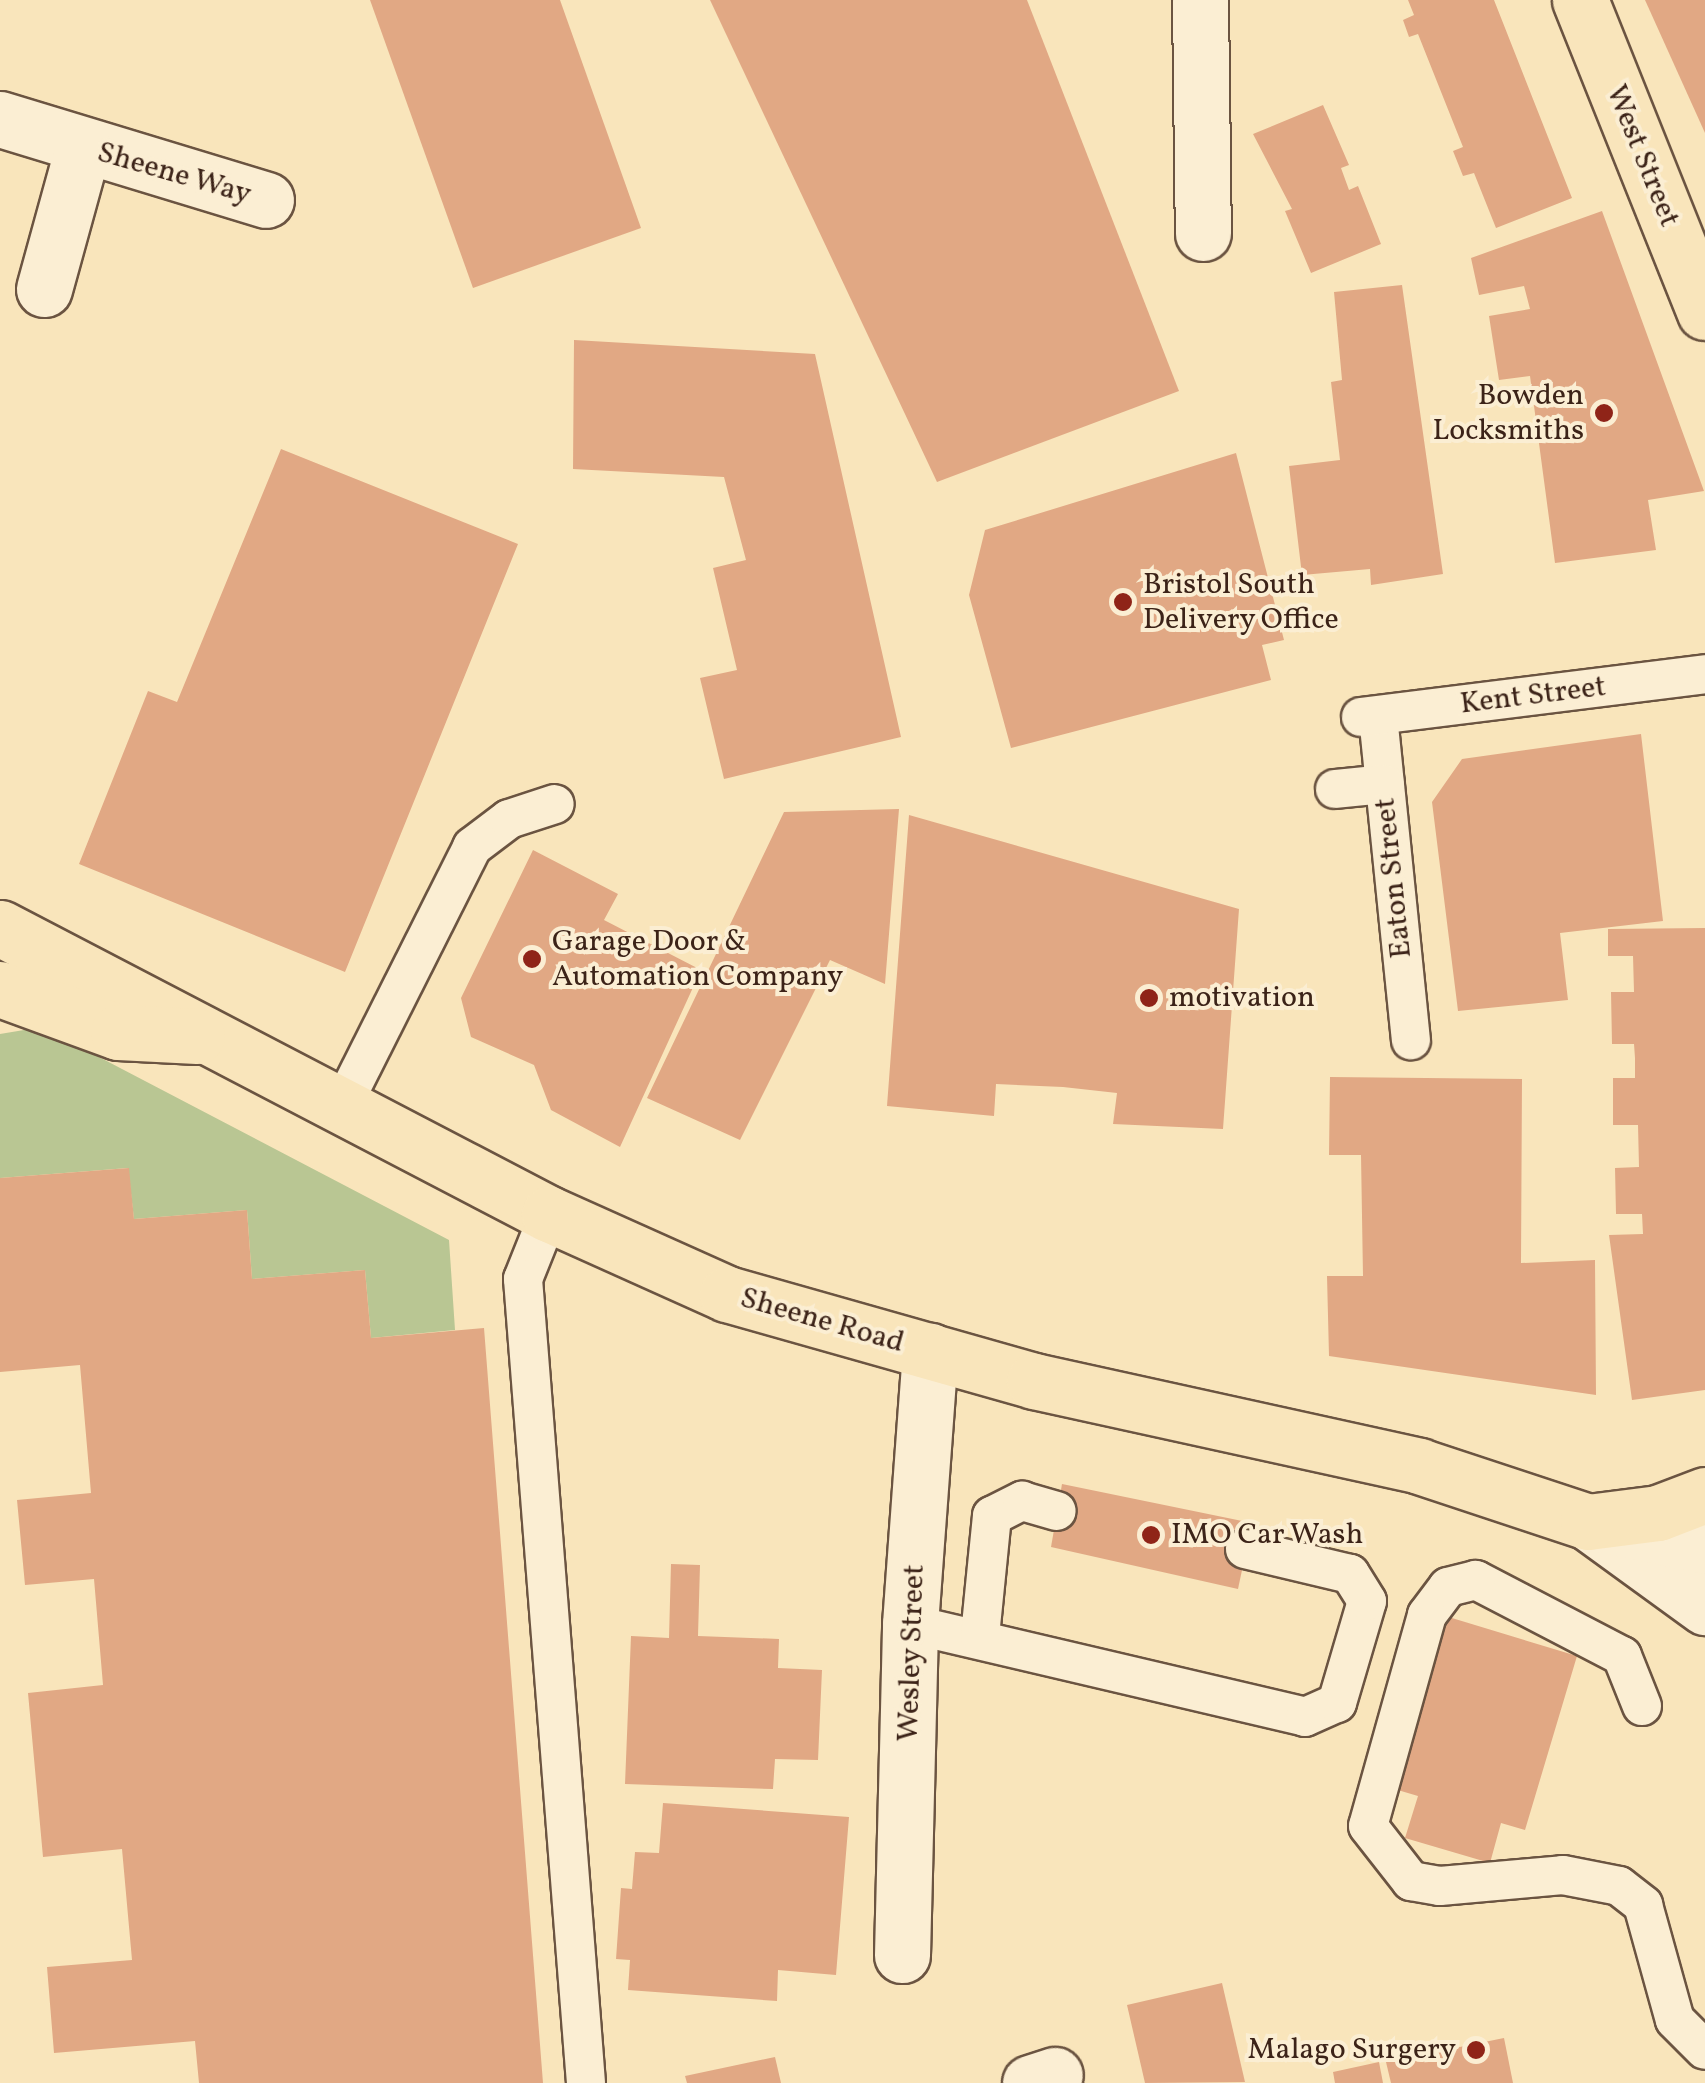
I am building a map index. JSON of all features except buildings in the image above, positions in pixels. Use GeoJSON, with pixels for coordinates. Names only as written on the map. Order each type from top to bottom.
{"type":"FeatureCollection","features":[{"type":"Feature","properties":{"kind":"highway","name":"West Street"},"geometry":{"type":"LineString","coordinates":[[1580,0],[1705,312]]}},
{"type":"Feature","properties":{"kind":"highway","name":"Sheene Road"},"geometry":{"type":"LineString","coordinates":[[0,928],[549,1214],[726,1294],[1034,1381],[1419,1466],[1588,1522],[1658,1513],[1705,1495]]}},
{"type":"Feature","properties":{"kind":"highway"},"geometry":{"type":"LineString","coordinates":[[0,989],[118,1032],[215,1038]]}},
{"type":"Feature","properties":{"kind":"street"},"geometry":{"type":"LineString","coordinates":[[1200,0],[1203,232]]}},
{"type":"Feature","properties":{"kind":"street","name":"Sheene Way"},"geometry":{"type":"LineString","coordinates":[[0,118],[83,147],[266,200]]}},
{"type":"Feature","properties":{"kind":"street","name":"Sheene Way"},"geometry":{"type":"LineString","coordinates":[[44,289],[83,147]]}},
{"type":"Feature","properties":{"kind":"street","name":"Wesley Street"},"geometry":{"type":"LineString","coordinates":[[902,1955],[910,1624],[930,1351]]}},
{"type":"Feature","properties":{"kind":"street"},"geometry":{"type":"LineString","coordinates":[[1588,1522],[1705,1546]]}},
{"type":"Feature","properties":{"kind":"street"},"geometry":{"type":"LineString","coordinates":[[1588,1522],[1705,1607]]}},
{"type":"Feature","properties":{"kind":"lane","name":"Kent Street"},"geometry":{"type":"LineString","coordinates":[[1370,716],[1705,674]]}},
{"type":"Feature","properties":{"kind":"lane","name":"Eaton Street"},"geometry":{"type":"LineString","coordinates":[[1370,716],[1385,784],[1411,1040]]}},
{"type":"Feature","properties":{"kind":"lane"},"geometry":{"type":"LineString","coordinates":[[1334,790],[1385,784]]}},
{"type":"Feature","properties":{"kind":"lane"},"geometry":{"type":"LineString","coordinates":[[342,1106],[472,847],[509,819],[555,804]]}},
{"type":"Feature","properties":{"kind":"lane"},"geometry":{"type":"LineString","coordinates":[[549,1214],[523,1278],[586,2083]]}},
{"type":"Feature","properties":{"kind":"lane"},"geometry":{"type":"LineString","coordinates":[[980,1636],[992,1516],[1022,1501],[1057,1511]]}},
{"type":"Feature","properties":{"kind":"lane"},"geometry":{"type":"LineString","coordinates":[[910,1624],[980,1636],[1305,1717],[1338,1703],[1367,1601],[1350,1574],[1245,1548]]}},
{"type":"Feature","properties":{"kind":"lane"},"geometry":{"type":"LineString","coordinates":[[1642,1706],[1622,1656],[1476,1580],[1448,1587],[1427,1615],[1368,1826],[1410,1881],[1470,1883],[1563,1875],[1619,1886],[1642,1905],[1675,2020],[1705,2050]]}},
{"type":"Feature","properties":{"kind":"green space"},"geometry":{"type":"Polygon","coordinates":[[[30,1029],[55,1034],[449,1240],[455,1330],[371,1338],[365,1270],[252,1279],[247,1210],[134,1219],[128,1168],[0,1178],[0,1034],[30,1029]]]}},
{"type":"Feature","properties":{"kind":"place","name":"Bowden Locksmiths"},"geometry":{"type":"Point","coordinates":[1604,413]}},
{"type":"Feature","properties":{"kind":"place","name":"Bristol South Delivery Office"},"geometry":{"type":"Point","coordinates":[1123,602]}},
{"type":"Feature","properties":{"kind":"place","name":"Garage Door & Automation Company"},"geometry":{"type":"Point","coordinates":[532,959]}},
{"type":"Feature","properties":{"kind":"place","name":"motivation"},"geometry":{"type":"Point","coordinates":[1149,998]}},
{"type":"Feature","properties":{"kind":"place","name":"IMO Car Wash"},"geometry":{"type":"Point","coordinates":[1151,1535]}},
{"type":"Feature","properties":{"kind":"place","name":"Malago Surgery"},"geometry":{"type":"Point","coordinates":[1476,2050]}}]}
